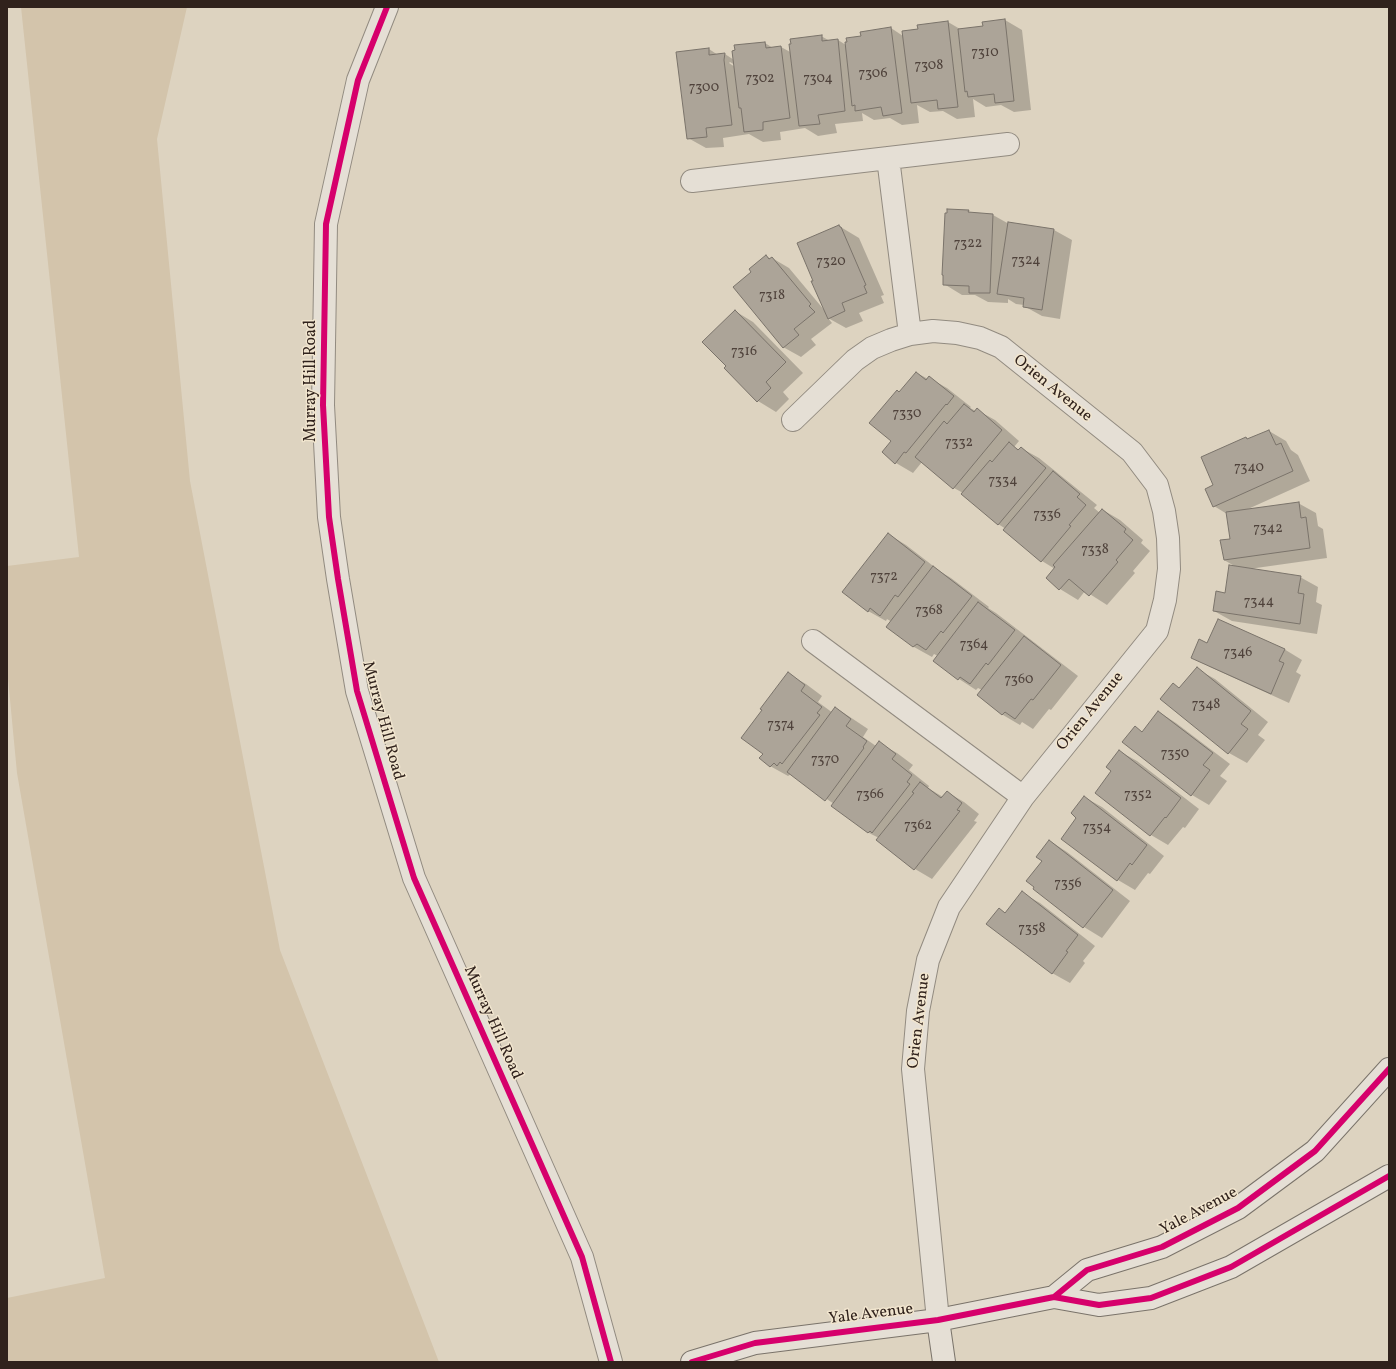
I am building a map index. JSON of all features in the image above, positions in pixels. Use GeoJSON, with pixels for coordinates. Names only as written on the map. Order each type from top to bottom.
{"type":"FeatureCollection","features":[{"type":"Feature","properties":{"kind":"street","name":"Murray Hill Road"},"geometry":{"type":"LineString","coordinates":[[387,7],[358,80],[326,224],[323,405],[329,517],[338,579],[357,691],[414,878],[582,1257],[611,1362]]}},
{"type":"Feature","properties":{"kind":"street"},"geometry":{"type":"LineString","coordinates":[[692,181],[1008,144]]}},
{"type":"Feature","properties":{"kind":"street"},"geometry":{"type":"LineString","coordinates":[[888,158],[910,334]]}},
{"type":"Feature","properties":{"kind":"street","name":"Orien Avenue"},"geometry":{"type":"LineString","coordinates":[[793,420],[855,360],[872,348],[910,334],[933,331],[957,333],[980,338],[1001,347],[1132,452],[1157,485],[1164,511],[1168,538],[1169,570],[1165,600],[1157,630],[1023,798],[949,907],[928,960],[918,1011],[913,1069],[938,1320],[944,1362]]}},
{"type":"Feature","properties":{"kind":"street"},"geometry":{"type":"LineString","coordinates":[[813,641],[1023,798]]}},
{"type":"Feature","properties":{"kind":"street","name":"Yale Avenue"},"geometry":{"type":"LineString","coordinates":[[1054,1297],[1087,1270],[1162,1247],[1238,1208],[1315,1151],[1389,1069]]}},
{"type":"Feature","properties":{"kind":"street","name":"Yale Avenue"},"geometry":{"type":"LineString","coordinates":[[692,1362],[755,1343],[938,1320],[1054,1297],[1099,1305],[1151,1298],[1231,1267],[1389,1176]]}},
{"type":"Feature","properties":{"kind":"shaded area"},"geometry":{"type":"Polygon","coordinates":[[[21,7],[187,7],[157,139],[190,481],[280,950],[439,1362],[7,1362],[7,1298],[105,1278],[17,773],[7,668],[7,566],[79,557],[21,7]]]}},
{"type":"Feature","properties":{"kind":"building"},"geometry":{"type":"Polygon","coordinates":[[[1005,19],[1014,101],[995,103],[994,94],[968,97],[967,91],[965,92],[958,29],[983,26],[982,22],[1005,19]]]}},
{"type":"Feature","properties":{"kind":"building"},"geometry":{"type":"Polygon","coordinates":[[[948,21],[958,107],[938,109],[937,100],[911,103],[902,31],[918,29],[917,25],[948,21]]]}},
{"type":"Feature","properties":{"kind":"building"},"geometry":{"type":"Polygon","coordinates":[[[891,27],[902,113],[883,116],[881,107],[855,111],[855,105],[852,106],[845,42],[847,42],[846,38],[861,36],[860,32],[891,27]]]}},
{"type":"Feature","properties":{"kind":"building"},"geometry":{"type":"Polygon","coordinates":[[[822,35],[822,41],[838,39],[845,111],[818,115],[820,124],[799,126],[789,44],[791,44],[790,39],[822,35]]]}},
{"type":"Feature","properties":{"kind":"building"},"geometry":{"type":"Polygon","coordinates":[[[765,42],[766,48],[781,46],[790,118],[763,122],[763,130],[744,132],[741,108],[739,108],[732,51],[735,50],[734,45],[765,42]]]}},
{"type":"Feature","properties":{"kind":"building"},"geometry":{"type":"Polygon","coordinates":[[[709,48],[709,55],[725,53],[724,60],[732,125],[706,128],[707,137],[687,139],[676,52],[709,48]]]}},
{"type":"Feature","properties":{"kind":"building"},"geometry":{"type":"Polygon","coordinates":[[[947,209],[969,210],[968,212],[993,214],[990,293],[969,293],[969,286],[943,285],[942,275],[945,213],[947,213],[947,209]]]}},
{"type":"Feature","properties":{"kind":"building"},"geometry":{"type":"Polygon","coordinates":[[[1008,222],[1054,229],[1042,310],[1023,307],[1024,298],[997,294],[1008,222]]]}},
{"type":"Feature","properties":{"kind":"building"},"geometry":{"type":"Polygon","coordinates":[[[839,225],[866,285],[864,286],[867,293],[842,303],[845,311],[828,319],[811,281],[813,281],[797,243],[839,225]]]}},
{"type":"Feature","properties":{"kind":"building"},"geometry":{"type":"Polygon","coordinates":[[[766,255],[769,259],[772,257],[811,304],[809,306],[815,312],[794,329],[799,335],[783,348],[733,287],[751,272],[749,269],[766,255]]]}},
{"type":"Feature","properties":{"kind":"building"},"geometry":{"type":"Polygon","coordinates":[[[735,310],[786,362],[766,382],[771,388],[757,402],[724,368],[726,366],[702,342],[735,310]]]}},
{"type":"Feature","properties":{"kind":"building"},"geometry":{"type":"Polygon","coordinates":[[[916,372],[926,380],[929,376],[954,396],[895,464],[882,452],[891,441],[869,423],[897,390],[899,392],[916,372]]]}},
{"type":"Feature","properties":{"kind":"building"},"geometry":{"type":"Polygon","coordinates":[[[964,404],[974,412],[977,408],[1002,430],[953,489],[915,457],[944,421],[947,424],[964,404]]]}},
{"type":"Feature","properties":{"kind":"building"},"geometry":{"type":"Polygon","coordinates":[[[1269,430],[1276,445],[1281,443],[1293,471],[1213,507],[1205,489],[1213,485],[1201,457],[1246,437],[1247,439],[1269,430]]]}},
{"type":"Feature","properties":{"kind":"building"},"geometry":{"type":"Polygon","coordinates":[[[1009,442],[1018,450],[1021,447],[1046,468],[998,525],[961,494],[990,460],[992,462],[1009,442]]]}},
{"type":"Feature","properties":{"kind":"building"},"geometry":{"type":"Polygon","coordinates":[[[1053,471],[1080,494],[1077,497],[1086,505],[1069,525],[1071,526],[1041,562],[1003,530],[1053,471]]]}},
{"type":"Feature","properties":{"kind":"building"},"geometry":{"type":"Polygon","coordinates":[[[1299,502],[1301,518],[1306,517],[1310,548],[1224,560],[1220,540],[1230,539],[1226,512],[1299,502]]]}},
{"type":"Feature","properties":{"kind":"building"},"geometry":{"type":"Polygon","coordinates":[[[1102,509],[1126,529],[1124,532],[1133,540],[1116,560],[1118,562],[1089,596],[1069,579],[1059,590],[1046,578],[1055,567],[1053,565],[1102,509]]]}},
{"type":"Feature","properties":{"kind":"building"},"geometry":{"type":"Polygon","coordinates":[[[888,533],[925,562],[898,597],[895,595],[880,616],[870,608],[868,612],[842,592],[888,533]]]}},
{"type":"Feature","properties":{"kind":"building"},"geometry":{"type":"Polygon","coordinates":[[[1229,565],[1301,576],[1298,593],[1304,594],[1300,624],[1213,611],[1216,591],[1225,593],[1229,565]]]}},
{"type":"Feature","properties":{"kind":"building"},"geometry":{"type":"Polygon","coordinates":[[[933,566],[972,596],[943,633],[941,631],[926,650],[917,644],[913,647],[886,627],[933,566]]]}},
{"type":"Feature","properties":{"kind":"building"},"geometry":{"type":"Polygon","coordinates":[[[978,602],[1015,630],[988,665],[986,663],[970,684],[960,677],[958,680],[933,661],[978,602]]]}},
{"type":"Feature","properties":{"kind":"building"},"geometry":{"type":"Polygon","coordinates":[[[1218,619],[1285,649],[1279,661],[1284,663],[1271,694],[1191,658],[1199,639],[1207,643],[1218,619]]]}},
{"type":"Feature","properties":{"kind":"building"},"geometry":{"type":"Polygon","coordinates":[[[1024,636],[1061,665],[1033,700],[1031,699],[1015,719],[1005,712],[1002,715],[977,695],[1024,636]]]}},
{"type":"Feature","properties":{"kind":"building"},"geometry":{"type":"Polygon","coordinates":[[[1197,667],[1251,711],[1241,724],[1248,729],[1228,754],[1160,699],[1173,683],[1179,688],[1197,667]]]}},
{"type":"Feature","properties":{"kind":"building"},"geometry":{"type":"Polygon","coordinates":[[[788,672],[805,685],[801,691],[822,707],[817,713],[820,715],[782,764],[780,762],[777,766],[774,763],[770,767],[759,758],[763,754],[741,738],[762,710],[760,709],[788,672]]]}},
{"type":"Feature","properties":{"kind":"building"},"geometry":{"type":"Polygon","coordinates":[[[835,707],[851,719],[846,726],[867,741],[863,747],[864,748],[825,801],[787,772],[835,707]]]}},
{"type":"Feature","properties":{"kind":"building"},"geometry":{"type":"Polygon","coordinates":[[[1158,711],[1213,753],[1203,765],[1210,770],[1191,796],[1122,742],[1135,726],[1142,732],[1158,711]]]}},
{"type":"Feature","properties":{"kind":"building"},"geometry":{"type":"Polygon","coordinates":[[[879,741],[896,754],[892,759],[912,775],[907,782],[910,784],[872,833],[870,831],[868,833],[831,806],[879,741]]]}},
{"type":"Feature","properties":{"kind":"building"},"geometry":{"type":"Polygon","coordinates":[[[1119,750],[1181,798],[1150,836],[1095,793],[1111,771],[1106,767],[1119,750]]]}},
{"type":"Feature","properties":{"kind":"building"},"geometry":{"type":"Polygon","coordinates":[[[920,782],[941,798],[947,791],[962,803],[957,810],[960,811],[914,870],[876,840],[914,793],[912,792],[920,782]]]}},
{"type":"Feature","properties":{"kind":"building"},"geometry":{"type":"Polygon","coordinates":[[[1084,796],[1147,845],[1132,865],[1130,863],[1117,881],[1061,839],[1076,818],[1071,813],[1084,796]]]}},
{"type":"Feature","properties":{"kind":"building"},"geometry":{"type":"Polygon","coordinates":[[[1049,840],[1113,890],[1083,928],[1033,889],[1034,887],[1026,881],[1042,861],[1036,857],[1049,840]]]}},
{"type":"Feature","properties":{"kind":"building"},"geometry":{"type":"Polygon","coordinates":[[[1022,891],[1078,935],[1052,974],[986,924],[999,908],[1005,913],[1022,891]]]}},
{"type":"Feature","properties":{"kind":"cycle path"},"geometry":{"type":"LineString","coordinates":[[387,7],[358,80],[326,224],[323,405],[329,517],[338,579],[357,691],[414,878],[582,1257],[611,1362]]}},
{"type":"Feature","properties":{"kind":"cycle path"},"geometry":{"type":"LineString","coordinates":[[1054,1297],[1087,1270],[1162,1247],[1238,1208],[1315,1151],[1389,1069]]}},
{"type":"Feature","properties":{"kind":"cycle path"},"geometry":{"type":"LineString","coordinates":[[692,1362],[755,1343],[938,1320],[1054,1297],[1099,1305],[1151,1298],[1231,1267],[1389,1176]]}}]}
